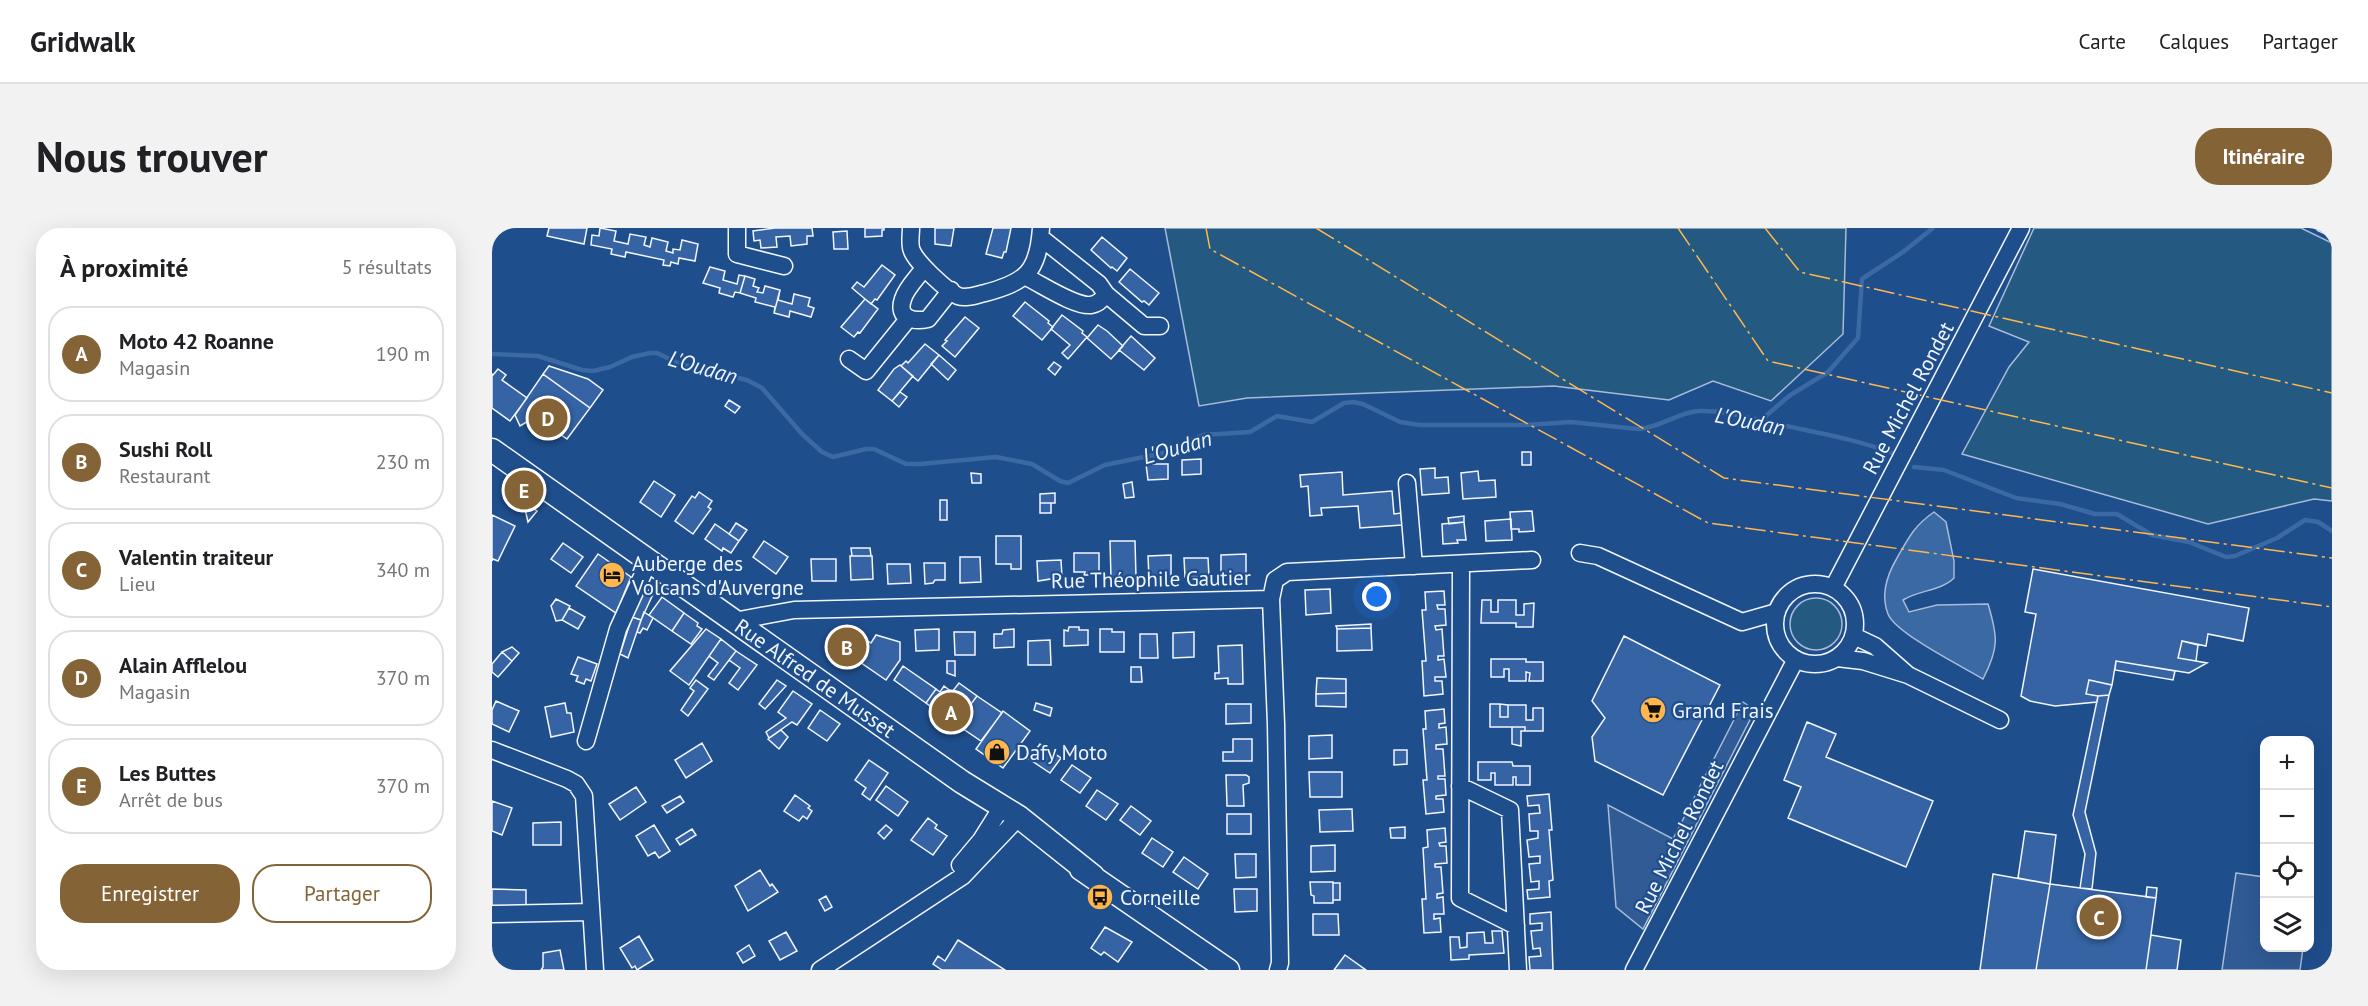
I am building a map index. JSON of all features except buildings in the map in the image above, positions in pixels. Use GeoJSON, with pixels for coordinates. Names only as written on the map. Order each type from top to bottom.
{"type":"FeatureCollection","features":[{"type":"Feature","properties":{"kind":"main road","name":"Rue Alfred de Musset"},"geometry":{"type":"LineString","coordinates":[[492,450],[1228,970]]}},
{"type":"Feature","properties":{"kind":"street"},"geometry":{"type":"LineString","coordinates":[[737,228],[737,254],[784,266]]}},
{"type":"Feature","properties":{"kind":"street"},"geometry":{"type":"LineString","coordinates":[[911,228],[912,250],[924,268],[957,295],[966,297],[1011,286],[1026,277],[1039,252],[1040,232]]}},
{"type":"Feature","properties":{"kind":"street","name":"Rue Michel Rondet"},"geometry":{"type":"LineString","coordinates":[[1833,588],[2021,228]]}},
{"type":"Feature","properties":{"kind":"street"},"geometry":{"type":"LineString","coordinates":[[1040,232],[1144,326],[1161,326]]}},
{"type":"Feature","properties":{"kind":"street"},"geometry":{"type":"LineString","coordinates":[[924,268],[903,299],[902,311],[908,319],[915,322],[928,319],[951,290]]}},
{"type":"Feature","properties":{"kind":"street"},"geometry":{"type":"LineString","coordinates":[[1026,277],[1083,305],[1094,305],[1106,294]]}},
{"type":"Feature","properties":{"kind":"street"},"geometry":{"type":"LineString","coordinates":[[849,359],[866,371],[908,319]]}},
{"type":"Feature","properties":{"kind":"street"},"geometry":{"type":"LineString","coordinates":[[1407,483],[1414,566]]}},
{"type":"Feature","properties":{"kind":"street"},"geometry":{"type":"LineString","coordinates":[[1580,553],[1598,556],[1742,622],[1777,612]]}},
{"type":"Feature","properties":{"kind":"street"},"geometry":{"type":"LineString","coordinates":[[1271,600],[1275,580],[1287,572],[1532,560]]}},
{"type":"Feature","properties":{"kind":"street"},"geometry":{"type":"LineString","coordinates":[[586,741],[618,629],[649,561]]}},
{"type":"Feature","properties":{"kind":"street"},"geometry":{"type":"LineString","coordinates":[[1461,564],[1460,897],[1516,926]]}},
{"type":"Feature","properties":{"kind":"street"},"geometry":{"type":"LineString","coordinates":[[1837,658],[1844,652],[1854,636],[1854,613],[1842,594],[1820,584],[1806,585],[1793,590],[1783,600],[1777,612],[1775,626],[1778,639],[1785,651],[1796,659],[1816,664],[1837,658],[1863,661],[1908,675],[2000,720]]}},
{"type":"Feature","properties":{"kind":"street","name":"Rue Théophile Gautier"},"geometry":{"type":"LineString","coordinates":[[734,621],[794,610],[1271,600],[1276,724],[1280,963],[1278,970]]}},
{"type":"Feature","properties":{"kind":"street"},"geometry":{"type":"LineString","coordinates":[[1854,636],[1875,646],[1908,675]]}},
{"type":"Feature","properties":{"kind":"street","name":"Rue Michel Rondet"},"geometry":{"type":"LineString","coordinates":[[1634,970],[1796,659]]}},
{"type":"Feature","properties":{"kind":"street"},"geometry":{"type":"LineString","coordinates":[[492,750],[576,784],[584,796],[595,970]]}},
{"type":"Feature","properties":{"kind":"street"},"geometry":{"type":"LineString","coordinates":[[1460,786],[1510,810],[1518,970]]}},
{"type":"Feature","properties":{"kind":"street"},"geometry":{"type":"LineString","coordinates":[[820,970],[932,898],[981,840],[1007,816]]}},
{"type":"Feature","properties":{"kind":"street"},"geometry":{"type":"LineString","coordinates":[[492,914],[591,912]]}},
{"type":"Feature","properties":{"kind":"shaded area"},"geometry":{"type":"Polygon","coordinates":[[[1165,228],[1846,228],[1843,334],[1771,401],[1713,381],[1669,400],[1554,386],[1247,398],[1199,406],[1165,228]]]}},
{"type":"Feature","properties":{"kind":"shaded area"},"geometry":{"type":"Polygon","coordinates":[[[2034,228],[2301,228],[2332,243],[2332,501],[2314,499],[2208,524],[1962,454],[2009,367],[2029,342],[1989,326],[2034,228]]]}},
{"type":"Feature","properties":{"kind":"shaded area"},"geometry":{"type":"Polygon","coordinates":[[[1934,512],[1946,522],[1954,561],[1954,578],[1943,586],[1903,600],[1909,612],[1937,605],[1988,604],[1994,625],[1995,642],[1992,659],[1983,679],[1916,640],[1893,622],[1888,614],[1885,592],[1893,564],[1912,532],[1934,512]]]}},
{"type":"Feature","properties":{"kind":"shaded area"},"geometry":{"type":"Polygon","coordinates":[[[1811,598],[1821,598],[1835,605],[1842,624],[1835,643],[1821,650],[1811,650],[1801,646],[1794,639],[1790,629],[1790,619],[1794,609],[1801,602],[1811,598]]]}},
{"type":"Feature","properties":{"kind":"shaded area"},"geometry":{"type":"Polygon","coordinates":[[[1743,702],[1755,710],[1643,929],[1616,907],[1608,805],[1673,839],[1743,702]]]}},
{"type":"Feature","properties":{"kind":"shaded area"},"geometry":{"type":"Polygon","coordinates":[[[2236,873],[2260,876],[2260,952],[2302,952],[2300,970],[2222,970],[2236,873]]]}},
{"type":"Feature","properties":{"kind":"waterway"},"geometry":{"type":"LineString","coordinates":[[1760,421],[1789,396],[1828,372],[1858,338],[1862,279],[1903,252],[1933,228]]}},
{"type":"Feature","properties":{"kind":"waterway","name":"L'Oudan"},"geometry":{"type":"LineString","coordinates":[[492,354],[538,356],[582,370],[593,371],[610,367],[632,357],[657,353],[680,364],[747,380],[762,388],[803,435],[822,452],[833,457],[866,449],[874,449],[906,464],[996,457],[1032,464],[1060,481],[1068,483],[1105,465],[1163,453],[1203,435],[1250,432],[1277,416],[1312,422],[1344,403],[1353,402],[1363,404],[1400,422],[1420,425],[1526,425],[1571,422],[1638,429],[1654,426],[1691,412],[1717,412],[1847,439],[1892,453]]}},
{"type":"Feature","properties":{"kind":"waterway","name":"L'Oudan"},"geometry":{"type":"LineString","coordinates":[[1914,467],[1944,470],[2016,498],[2060,504],[2095,514],[2117,514],[2152,535],[2189,542],[2226,557],[2235,556],[2277,538],[2305,520],[2318,522],[2332,531]]}},
{"type":"Feature","properties":{"kind":"railway"},"geometry":{"type":"LineString","coordinates":[[2319,228],[2332,234]]}},
{"type":"Feature","properties":{"kind":"power"},"geometry":{"type":"LineString","coordinates":[[1206,228],[1210,249],[1708,523],[2332,607]]}},
{"type":"Feature","properties":{"kind":"power"},"geometry":{"type":"LineString","coordinates":[[1316,228],[1724,478],[2332,558]]}},
{"type":"Feature","properties":{"kind":"power"},"geometry":{"type":"LineString","coordinates":[[1678,228],[1768,361],[2332,488]]}},
{"type":"Feature","properties":{"kind":"power"},"geometry":{"type":"LineString","coordinates":[[1765,228],[1800,272],[2332,393]]}},
{"type":"Feature","properties":{"kind":"place","name":"Alain Afflelou"},"geometry":{"type":"Point","coordinates":[548,418]}},
{"type":"Feature","properties":{"kind":"place","name":"Les Buttes"},"geometry":{"type":"Point","coordinates":[524,490]}},
{"type":"Feature","properties":{"kind":"place","name":"Auberge des Volcans d'Auvergne"},"geometry":{"type":"Point","coordinates":[612,575]}},
{"type":"Feature","properties":{"kind":"place","name":"Sushi Roll"},"geometry":{"type":"Point","coordinates":[847,647]}},
{"type":"Feature","properties":{"kind":"place","name":"Grand Frais"},"geometry":{"type":"Point","coordinates":[1653,710]}},
{"type":"Feature","properties":{"kind":"place","name":"Moto 42 Roanne"},"geometry":{"type":"Point","coordinates":[951,712]}},
{"type":"Feature","properties":{"kind":"place","name":"Dafy Moto"},"geometry":{"type":"Point","coordinates":[997,752]}},
{"type":"Feature","properties":{"kind":"place","name":"Corneille"},"geometry":{"type":"Point","coordinates":[1100,897]}},
{"type":"Feature","properties":{"kind":"place","name":"Valentin traiteur"},"geometry":{"type":"Point","coordinates":[2099,917]}}]}
